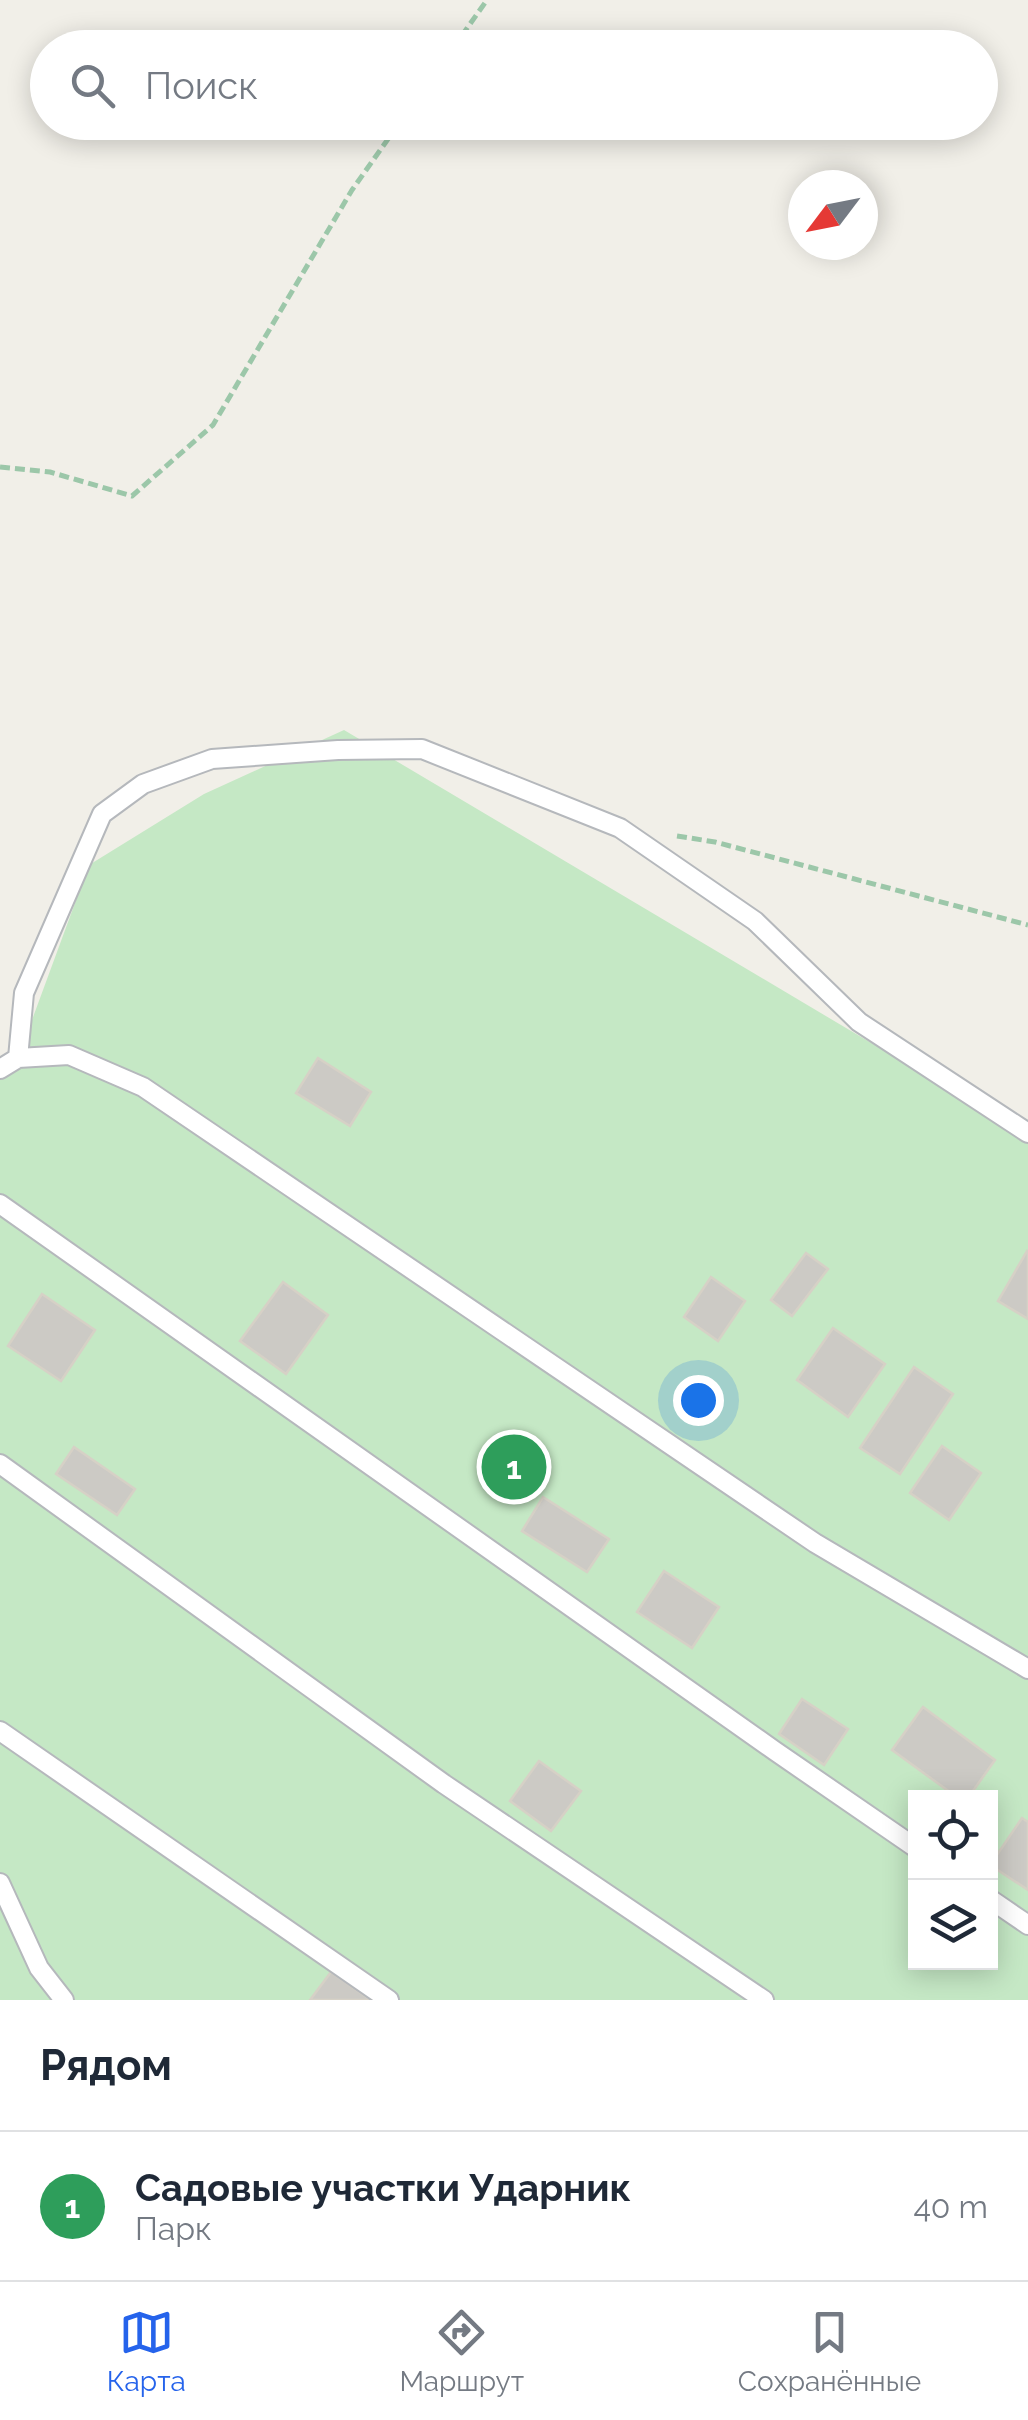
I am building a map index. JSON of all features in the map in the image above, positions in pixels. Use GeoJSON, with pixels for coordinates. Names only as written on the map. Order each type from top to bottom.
{"type":"FeatureCollection","features":[{"type":"Feature","properties":{"kind":"lane"},"geometry":{"type":"LineString","coordinates":[[18,1058],[24,993],[102,814],[143,784],[212,759],[338,750],[422,750],[620,828],[754,921],[860,1022],[1028,1133]]}},
{"type":"Feature","properties":{"kind":"lane"},"geometry":{"type":"LineString","coordinates":[[0,1069],[18,1058],[69,1055],[143,1087],[815,1543],[1028,1669]]}},
{"type":"Feature","properties":{"kind":"lane"},"geometry":{"type":"LineString","coordinates":[[0,1204],[908,1843]]}},
{"type":"Feature","properties":{"kind":"lane"},"geometry":{"type":"LineString","coordinates":[[0,1464],[444,1784],[764,2000]]}},
{"type":"Feature","properties":{"kind":"lane"},"geometry":{"type":"LineString","coordinates":[[0,1732],[389,2000]]}},
{"type":"Feature","properties":{"kind":"lane"},"geometry":{"type":"LineString","coordinates":[[0,1883],[39,1968],[64,2000]]}},
{"type":"Feature","properties":{"kind":"lane"},"geometry":{"type":"LineString","coordinates":[[998,1905],[1028,1925]]}},
{"type":"Feature","properties":{"kind":"path"},"geometry":{"type":"LineString","coordinates":[[466,30],[487,0]]}},
{"type":"Feature","properties":{"kind":"path"},"geometry":{"type":"LineString","coordinates":[[0,467],[50,472],[132,496],[213,425],[352,190],[387,140]]}},
{"type":"Feature","properties":{"kind":"path"},"geometry":{"type":"LineString","coordinates":[[677,836],[715,842],[1028,925]]}},
{"type":"Feature","properties":{"kind":"green space"},"geometry":{"type":"Polygon","coordinates":[[[344,730],[1028,1136],[1028,2000],[0,2000],[0,1069],[18,1058],[89,865],[204,794],[344,730]]]}},
{"type":"Feature","properties":{"kind":"building"},"geometry":{"type":"Polygon","coordinates":[[[318,1058],[371,1092],[350,1126],[296,1093],[318,1058]]]}},
{"type":"Feature","properties":{"kind":"building"},"geometry":{"type":"Polygon","coordinates":[[[1028,1252],[1028,1319],[998,1301],[1028,1252]]]}},
{"type":"Feature","properties":{"kind":"building"},"geometry":{"type":"Polygon","coordinates":[[[806,1253],[828,1269],[792,1316],[771,1300],[806,1253]]]}},
{"type":"Feature","properties":{"kind":"building"},"geometry":{"type":"Polygon","coordinates":[[[711,1277],[745,1301],[718,1341],[684,1317],[711,1277]]]}},
{"type":"Feature","properties":{"kind":"building"},"geometry":{"type":"Polygon","coordinates":[[[283,1282],[328,1315],[286,1374],[240,1341],[283,1282]]]}},
{"type":"Feature","properties":{"kind":"building"},"geometry":{"type":"Polygon","coordinates":[[[42,1294],[95,1330],[61,1381],[8,1346],[42,1294]]]}},
{"type":"Feature","properties":{"kind":"building"},"geometry":{"type":"Polygon","coordinates":[[[833,1328],[885,1364],[848,1417],[797,1380],[833,1328]]]}},
{"type":"Feature","properties":{"kind":"building"},"geometry":{"type":"Polygon","coordinates":[[[914,1367],[953,1394],[900,1474],[860,1448],[914,1367]]]}},
{"type":"Feature","properties":{"kind":"building"},"geometry":{"type":"Polygon","coordinates":[[[942,1446],[981,1473],[949,1520],[910,1493],[942,1446]]]}},
{"type":"Feature","properties":{"kind":"building"},"geometry":{"type":"Polygon","coordinates":[[[74,1447],[135,1489],[117,1515],[56,1474],[74,1447]]]}},
{"type":"Feature","properties":{"kind":"building"},"geometry":{"type":"Polygon","coordinates":[[[543,1497],[609,1539],[587,1572],[522,1531],[543,1497]]]}},
{"type":"Feature","properties":{"kind":"building"},"geometry":{"type":"Polygon","coordinates":[[[664,1571],[719,1607],[692,1648],[637,1612],[664,1571]]]}},
{"type":"Feature","properties":{"kind":"building"},"geometry":{"type":"Polygon","coordinates":[[[802,1699],[848,1729],[824,1765],[779,1734],[802,1699]]]}},
{"type":"Feature","properties":{"kind":"building"},"geometry":{"type":"Polygon","coordinates":[[[923,1707],[995,1760],[974,1790],[947,1790],[892,1750],[923,1707]]]}},
{"type":"Feature","properties":{"kind":"building"},"geometry":{"type":"Polygon","coordinates":[[[539,1761],[581,1791],[551,1831],[510,1801],[539,1761]]]}},
{"type":"Feature","properties":{"kind":"building"},"geometry":{"type":"Polygon","coordinates":[[[1022,1818],[1028,1822],[1028,1890],[998,1870],[998,1853],[1022,1818]]]}},
{"type":"Feature","properties":{"kind":"building"},"geometry":{"type":"Polygon","coordinates":[[[331,1972],[371,2000],[310,2000],[331,1972]]]}},
{"type":"Feature","properties":{"kind":"place","name":"Садовые участки Ударник"},"geometry":{"type":"Point","coordinates":[514,1467]}}]}
